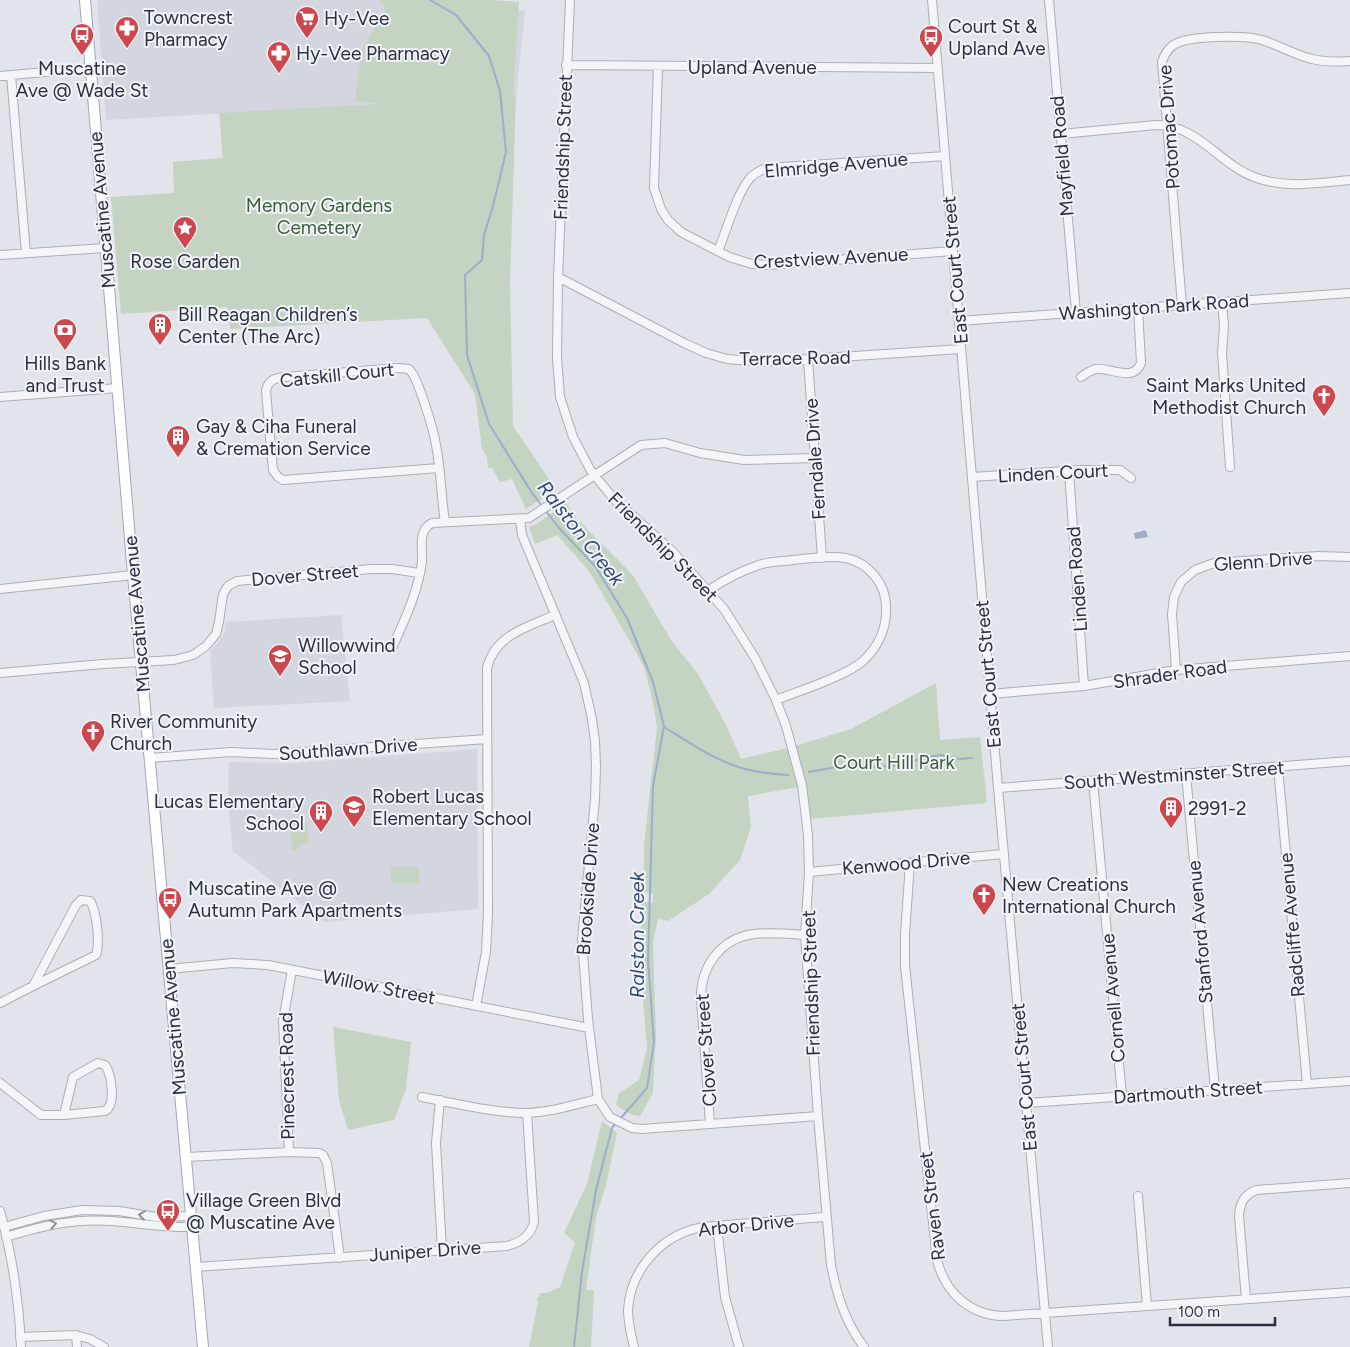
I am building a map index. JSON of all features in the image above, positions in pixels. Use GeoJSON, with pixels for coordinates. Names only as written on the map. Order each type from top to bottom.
{"type":"FeatureCollection","features":[{"type":"Feature","properties":{"kind":"main road","name":"Muscatine Avenue"},"geometry":{"type":"LineString","coordinates":[[85,0],[141,662],[203,1347]]}},
{"type":"Feature","properties":{"kind":"street","name":"Friendship Street"},"geometry":{"type":"LineString","coordinates":[[570,0],[558,277],[557,358],[560,397],[573,438],[594,475],[614,499],[672,551],[709,590],[746,642],[776,700],[794,753],[802,785],[808,835],[809,872],[804,935],[831,1265],[840,1303],[864,1347]]}},
{"type":"Feature","properties":{"kind":"street","name":"East Court Street"},"geometry":{"type":"LineString","coordinates":[[932,0],[1003,854],[1048,1347]]}},
{"type":"Feature","properties":{"kind":"street","name":"Mayfield Road"},"geometry":{"type":"LineString","coordinates":[[1049,0],[1076,312]]}},
{"type":"Feature","properties":{"kind":"street","name":"Potomac Drive"},"geometry":{"type":"LineString","coordinates":[[1182,305],[1162,62],[1167,51],[1177,42],[1246,37],[1267,42],[1313,59],[1329,62],[1350,61]]}},
{"type":"Feature","properties":{"kind":"street","name":"Upland Avenue"},"geometry":{"type":"LineString","coordinates":[[566,65],[938,68]]}},
{"type":"Feature","properties":{"kind":"street","name":"Crestview Avenue"},"geometry":{"type":"LineString","coordinates":[[658,66],[654,179],[656,196],[668,220],[681,232],[740,261],[768,265],[953,252]]}},
{"type":"Feature","properties":{"kind":"street"},"geometry":{"type":"LineString","coordinates":[[0,76],[90,68]]}},
{"type":"Feature","properties":{"kind":"street"},"geometry":{"type":"LineString","coordinates":[[11,76],[26,253]]}},
{"type":"Feature","properties":{"kind":"street"},"geometry":{"type":"LineString","coordinates":[[1061,134],[1167,125],[1181,128],[1190,133],[1240,170],[1267,181],[1297,185],[1350,180]]}},
{"type":"Feature","properties":{"kind":"street","name":"Elmridge Avenue"},"geometry":{"type":"LineString","coordinates":[[718,251],[741,193],[749,179],[760,170],[945,156]]}},
{"type":"Feature","properties":{"kind":"street"},"geometry":{"type":"LineString","coordinates":[[0,255],[105,248]]}},
{"type":"Feature","properties":{"kind":"street","name":"Terrace Road"},"geometry":{"type":"LineString","coordinates":[[558,277],[706,353],[745,361],[808,360],[961,349]]}},
{"type":"Feature","properties":{"kind":"street","name":"Washington Park Road"},"geometry":{"type":"LineString","coordinates":[[959,321],[1350,293]]}},
{"type":"Feature","properties":{"kind":"street"},"geometry":{"type":"LineString","coordinates":[[1222,302],[1224,325],[1222,353],[1230,467]]}},
{"type":"Feature","properties":{"kind":"street"},"geometry":{"type":"LineString","coordinates":[[1081,377],[1094,370],[1101,369],[1129,374],[1140,367],[1138,308]]}},
{"type":"Feature","properties":{"kind":"street","name":"Ferndale Drive"},"geometry":{"type":"LineString","coordinates":[[808,360],[822,558]]}},
{"type":"Feature","properties":{"kind":"street","name":"Catskill Court"},"geometry":{"type":"LineString","coordinates":[[439,468],[283,480],[273,470],[266,391],[268,385],[276,378],[398,368],[409,369],[414,377],[432,425],[439,468],[445,522]]}},
{"type":"Feature","properties":{"kind":"street"},"geometry":{"type":"LineString","coordinates":[[0,396],[118,388]]}},
{"type":"Feature","properties":{"kind":"street"},"geometry":{"type":"LineString","coordinates":[[393,646],[417,587],[423,533],[428,526],[445,522],[528,518],[641,445],[659,442],[700,453],[736,459],[814,458]]}},
{"type":"Feature","properties":{"kind":"street","name":"Linden Court"},"geometry":{"type":"LineString","coordinates":[[972,477],[1120,470],[1132,478]]}},
{"type":"Feature","properties":{"kind":"street","name":"Linden Road"},"geometry":{"type":"LineString","coordinates":[[1069,471],[1084,686]]}},
{"type":"Feature","properties":{"kind":"street","name":"Brookside Drive"},"geometry":{"type":"LineString","coordinates":[[520,519],[522,534],[584,683],[595,741],[595,799],[582,940],[589,1028],[598,1099],[610,1117],[626,1126],[642,1129],[818,1116]]}},
{"type":"Feature","properties":{"kind":"street","name":"Glenn Drive"},"geometry":{"type":"LineString","coordinates":[[1176,670],[1172,607],[1174,597],[1181,582],[1195,570],[1214,563],[1318,556],[1350,557]]}},
{"type":"Feature","properties":{"kind":"street"},"geometry":{"type":"LineString","coordinates":[[709,590],[728,578],[757,565],[779,560],[847,558],[870,570],[884,592],[886,605],[885,625],[878,643],[861,662],[848,670],[776,700]]}},
{"type":"Feature","properties":{"kind":"street","name":"Dover Street"},"geometry":{"type":"LineString","coordinates":[[0,673],[182,659],[203,649],[216,634],[220,622],[223,594],[228,586],[237,581],[392,569],[419,573]]}},
{"type":"Feature","properties":{"kind":"street"},"geometry":{"type":"LineString","coordinates":[[0,589],[134,575]]}},
{"type":"Feature","properties":{"kind":"street"},"geometry":{"type":"LineString","coordinates":[[476,1006],[486,952],[487,932],[486,678],[488,664],[492,653],[499,644],[512,634],[555,615]]}},
{"type":"Feature","properties":{"kind":"street","name":"Shrader Road"},"geometry":{"type":"LineString","coordinates":[[990,694],[1084,686],[1176,670],[1350,656]]}},
{"type":"Feature","properties":{"kind":"street","name":"Southlawn Drive"},"geometry":{"type":"LineString","coordinates":[[150,758],[230,752],[273,754],[486,739]]}},
{"type":"Feature","properties":{"kind":"street","name":"South Westminster Street"},"geometry":{"type":"LineString","coordinates":[[998,788],[1350,761]]}},
{"type":"Feature","properties":{"kind":"street","name":"Radcliffe Avenue"},"geometry":{"type":"LineString","coordinates":[[1278,767],[1307,1084]]}},
{"type":"Feature","properties":{"kind":"street","name":"Stanford Avenue"},"geometry":{"type":"LineString","coordinates":[[1186,774],[1215,1090]]}},
{"type":"Feature","properties":{"kind":"street","name":"Cornell Avenue"},"geometry":{"type":"LineString","coordinates":[[1093,781],[1122,1096]]}},
{"type":"Feature","properties":{"kind":"street","name":"Kenwood Drive"},"geometry":{"type":"LineString","coordinates":[[809,872],[1003,854]]}},
{"type":"Feature","properties":{"kind":"street","name":"Raven Street"},"geometry":{"type":"LineString","coordinates":[[910,863],[904,966],[940,1269],[948,1286],[962,1302],[978,1311],[1003,1316],[1350,1292]]}},
{"type":"Feature","properties":{"kind":"street"},"geometry":{"type":"LineString","coordinates":[[0,1003],[96,955],[98,946],[95,908],[90,901],[80,900],[76,905],[33,986]]}},
{"type":"Feature","properties":{"kind":"street","name":"Clover Street"},"geometry":{"type":"LineString","coordinates":[[710,1124],[701,999],[702,982],[705,972],[710,962],[724,946],[743,936],[760,933],[804,935]]}},
{"type":"Feature","properties":{"kind":"street","name":"Willow Street"},"geometry":{"type":"LineString","coordinates":[[168,969],[247,963],[292,970],[589,1028]]}},
{"type":"Feature","properties":{"kind":"street","name":"Pinecrest Road"},"geometry":{"type":"LineString","coordinates":[[289,1152],[283,1021],[292,970]]}},
{"type":"Feature","properties":{"kind":"street"},"geometry":{"type":"LineString","coordinates":[[0,1083],[41,1115],[64,1114],[105,1112],[112,1104],[109,1070],[105,1065],[98,1063],[72,1077],[64,1114]]}},
{"type":"Feature","properties":{"kind":"street","name":"Dartmouth Street"},"geometry":{"type":"LineString","coordinates":[[1027,1103],[1350,1081]]}},
{"type":"Feature","properties":{"kind":"street"},"geometry":{"type":"LineString","coordinates":[[422,1097],[507,1111],[527,1112],[560,1109],[598,1099]]}},
{"type":"Feature","properties":{"kind":"street"},"geometry":{"type":"LineString","coordinates":[[440,1100],[436,1143],[442,1250]]}},
{"type":"Feature","properties":{"kind":"street","name":"Juniper Drive"},"geometry":{"type":"LineString","coordinates":[[195,1267],[512,1245],[521,1240],[533,1227],[534,1216],[527,1112]]}},
{"type":"Feature","properties":{"kind":"street"},"geometry":{"type":"LineString","coordinates":[[186,1157],[289,1152],[315,1152],[323,1155],[340,1258]]}},
{"type":"Feature","properties":{"kind":"street"},"geometry":{"type":"LineString","coordinates":[[1246,1299],[1239,1216],[1239,1208],[1245,1197],[1256,1190],[1350,1183]]}},
{"type":"Feature","properties":{"kind":"street"},"geometry":{"type":"LineString","coordinates":[[1138,1196],[1147,1306]]}},
{"type":"Feature","properties":{"kind":"street"},"geometry":{"type":"LineString","coordinates":[[4,1227],[44,1216],[82,1210],[119,1211],[192,1222]]}},
{"type":"Feature","properties":{"kind":"street"},"geometry":{"type":"LineString","coordinates":[[0,1211],[17,1305],[21,1347]]}},
{"type":"Feature","properties":{"kind":"street","name":"Arbor Drive"},"geometry":{"type":"LineString","coordinates":[[634,1347],[628,1309],[633,1286],[644,1264],[661,1246],[681,1233],[693,1229],[826,1217]]}},
{"type":"Feature","properties":{"kind":"street"},"geometry":{"type":"LineString","coordinates":[[6,1237],[50,1224],[91,1220],[152,1226],[192,1222]]}},
{"type":"Feature","properties":{"kind":"street"},"geometry":{"type":"LineString","coordinates":[[717,1226],[725,1297],[739,1347]]}},
{"type":"Feature","properties":{"kind":"street"},"geometry":{"type":"LineString","coordinates":[[20,1338],[76,1335],[90,1339],[104,1347]]}},
{"type":"Feature","properties":{"kind":"street"},"geometry":{"type":"LineString","coordinates":[[76,1335],[78,1347]]}},
{"type":"Feature","properties":{"kind":"shaded area"},"geometry":{"type":"Polygon","coordinates":[[[97,0],[413,0],[417,4],[525,11],[516,97],[106,120],[97,0]]]}},
{"type":"Feature","properties":{"kind":"shaded area","name":"Willowwind School"},"geometry":{"type":"Polygon","coordinates":[[[341,615],[350,701],[214,708],[210,652],[224,634],[226,622],[341,615]]]}},
{"type":"Feature","properties":{"kind":"shaded area","name":"Robert Lucas Elementary School"},"geometry":{"type":"Polygon","coordinates":[[[477,749],[478,909],[324,922],[233,851],[228,805],[229,762],[294,763],[477,749]]]}},
{"type":"Feature","properties":{"kind":"green space","name":"Memory Gardens Cemetery"},"geometry":{"type":"Polygon","coordinates":[[[379,0],[494,0],[519,2],[513,97],[516,97],[510,283],[513,426],[556,489],[526,509],[512,479],[500,482],[492,468],[488,468],[487,457],[482,449],[475,394],[427,318],[230,329],[228,307],[121,314],[111,197],[174,193],[173,162],[223,158],[219,113],[383,104],[355,101],[361,52],[386,8],[379,0]]]}},
{"type":"Feature","properties":{"kind":"green space","name":"Court Hill Park"},"geometry":{"type":"Polygon","coordinates":[[[566,503],[576,518],[632,574],[671,640],[698,674],[727,727],[741,759],[788,748],[851,729],[936,683],[940,740],[980,737],[987,803],[810,819],[805,786],[748,796],[751,827],[740,860],[709,894],[668,921],[658,919],[653,943],[656,1035],[653,1093],[640,1116],[632,1115],[616,1105],[619,1093],[639,1080],[647,1048],[641,975],[641,902],[653,903],[653,894],[644,892],[644,845],[657,727],[644,667],[589,571],[557,535],[535,544],[529,527],[535,525],[566,503]]]}},
{"type":"Feature","properties":{"kind":"green space"},"geometry":{"type":"Polygon","coordinates":[[[307,822],[309,843],[300,844],[298,849],[292,850],[290,823],[307,822]]]}},
{"type":"Feature","properties":{"kind":"green space"},"geometry":{"type":"Polygon","coordinates":[[[391,867],[419,867],[419,883],[391,883],[391,867]]]}},
{"type":"Feature","properties":{"kind":"green space"},"geometry":{"type":"Polygon","coordinates":[[[333,1027],[411,1042],[406,1089],[394,1120],[348,1130],[339,1100],[333,1027]]]}},
{"type":"Feature","properties":{"kind":"green space"},"geometry":{"type":"Polygon","coordinates":[[[602,1121],[617,1133],[606,1185],[596,1217],[586,1290],[594,1290],[591,1347],[529,1347],[538,1302],[537,1298],[540,1293],[547,1293],[560,1287],[575,1242],[564,1233],[587,1184],[602,1121]]]}},
{"type":"Feature","properties":{"kind":"water"},"geometry":{"type":"Polygon","coordinates":[[[1146,531],[1148,537],[1135,539],[1134,533],[1146,531]]]}},
{"type":"Feature","properties":{"kind":"waterway","name":"Ralston Creek"},"geometry":{"type":"LineString","coordinates":[[430,0],[456,15],[489,56],[500,91],[506,152],[484,235],[482,260],[465,275],[467,355],[489,424],[542,506]]}},
{"type":"Feature","properties":{"kind":"waterway","name":"Ralston Creek"},"geometry":{"type":"LineString","coordinates":[[545,510],[595,566],[627,618],[653,682],[664,726],[653,786],[648,960],[654,1042],[647,1088],[620,1119]]}},
{"type":"Feature","properties":{"kind":"waterway"},"geometry":{"type":"LineString","coordinates":[[664,727],[708,753],[735,766],[748,770],[788,775]]}},
{"type":"Feature","properties":{"kind":"waterway"},"geometry":{"type":"LineString","coordinates":[[809,772],[837,767],[863,768],[902,765],[922,758],[941,755],[959,759],[972,758]]}},
{"type":"Feature","properties":{"kind":"waterway","name":"Ralston Creek"},"geometry":{"type":"LineString","coordinates":[[574,1347],[582,1272],[596,1190],[612,1128],[617,1122]]}},
{"type":"Feature","properties":{"kind":"place","name":"Hy-Vee"},"geometry":{"type":"Point","coordinates":[307,39]}},
{"type":"Feature","properties":{"kind":"place","name":"Towncrest Pharmacy"},"geometry":{"type":"Point","coordinates":[127,49]}},
{"type":"Feature","properties":{"kind":"place","name":"Muscatine Ave @ Wade St"},"geometry":{"type":"Point","coordinates":[82,56]}},
{"type":"Feature","properties":{"kind":"place","name":"Court St & Upland Ave"},"geometry":{"type":"Point","coordinates":[931,58]}},
{"type":"Feature","properties":{"kind":"place","name":"Hy-Vee Pharmacy"},"geometry":{"type":"Point","coordinates":[279,74]}},
{"type":"Feature","properties":{"kind":"place","name":"Rose Garden"},"geometry":{"type":"Point","coordinates":[185,249]}},
{"type":"Feature","properties":{"kind":"place","name":"Bill Reagan Children’s Center (The Arc)"},"geometry":{"type":"Point","coordinates":[160,346]}},
{"type":"Feature","properties":{"kind":"place","name":"Hills Bank and Trust"},"geometry":{"type":"Point","coordinates":[65,351]}},
{"type":"Feature","properties":{"kind":"place","name":"Saint Marks United Methodist Church"},"geometry":{"type":"Point","coordinates":[1324,417]}},
{"type":"Feature","properties":{"kind":"place","name":"Gay & Ciha Funeral & Cremation Service"},"geometry":{"type":"Point","coordinates":[178,458]}},
{"type":"Feature","properties":{"kind":"place","name":"Willowwind School"},"geometry":{"type":"Point","coordinates":[280,677]}},
{"type":"Feature","properties":{"kind":"place","name":"River Community Church"},"geometry":{"type":"Point","coordinates":[93,753]}},
{"type":"Feature","properties":{"kind":"place","name":"Robert Lucas Elementary School"},"geometry":{"type":"Point","coordinates":[354,828]}},
{"type":"Feature","properties":{"kind":"place","name":"2991-2"},"geometry":{"type":"Point","coordinates":[1171,829]}},
{"type":"Feature","properties":{"kind":"place","name":"Lucas Elementary School"},"geometry":{"type":"Point","coordinates":[321,833]}},
{"type":"Feature","properties":{"kind":"place","name":"New Creations International Church"},"geometry":{"type":"Point","coordinates":[984,916]}},
{"type":"Feature","properties":{"kind":"place","name":"Muscatine Ave @ Autumn Park Apartments"},"geometry":{"type":"Point","coordinates":[170,920]}},
{"type":"Feature","properties":{"kind":"place","name":"Village Green Blvd @ Muscatine Ave"},"geometry":{"type":"Point","coordinates":[168,1232]}}]}
